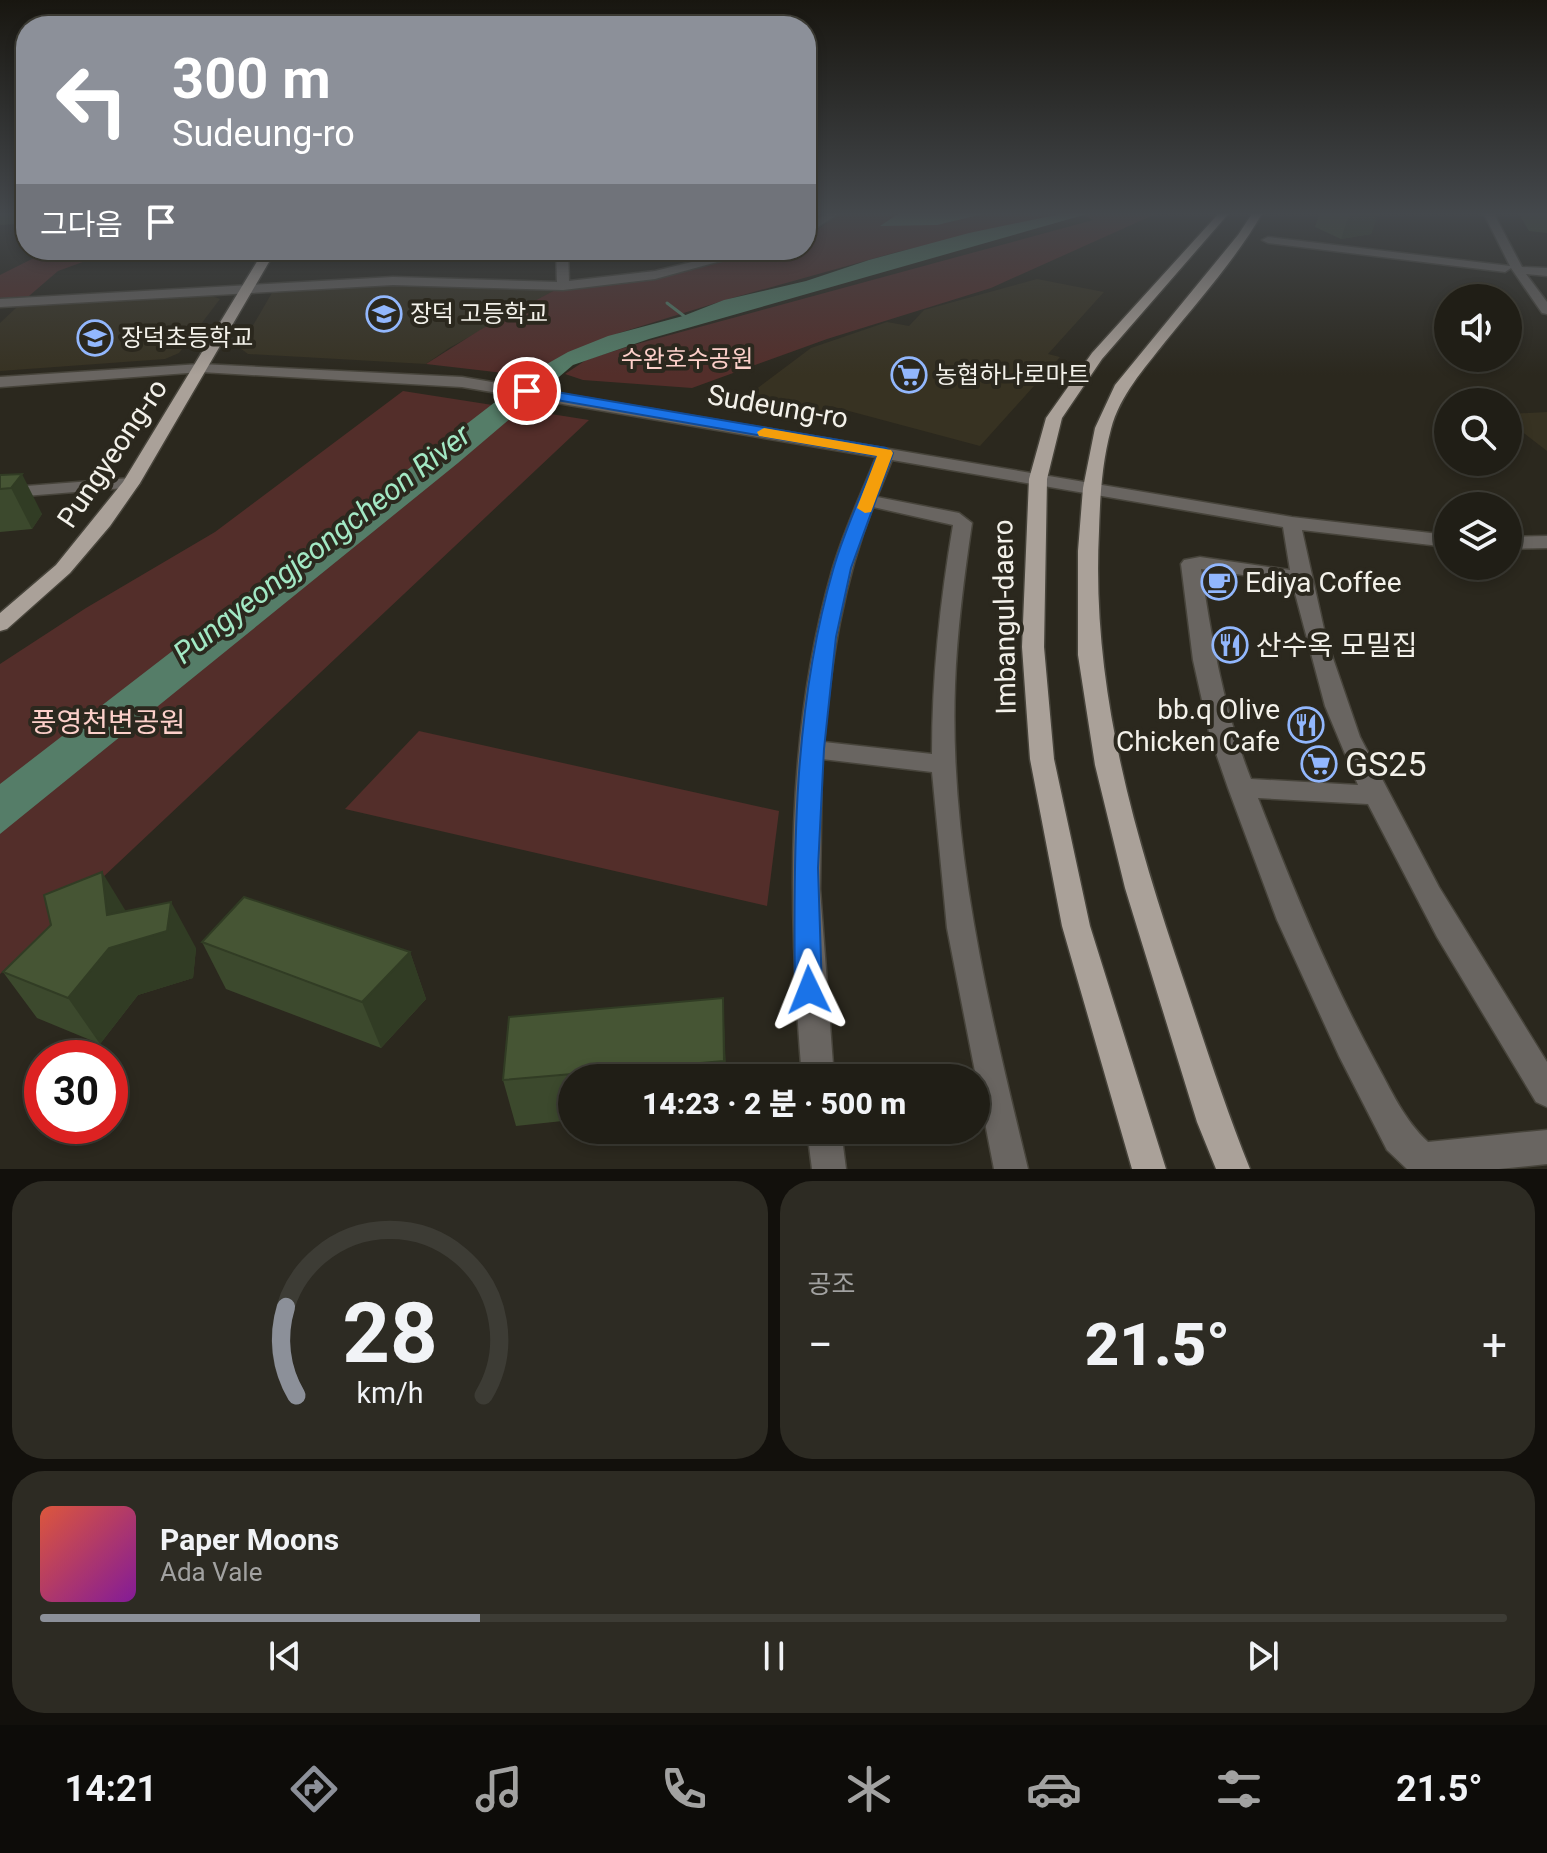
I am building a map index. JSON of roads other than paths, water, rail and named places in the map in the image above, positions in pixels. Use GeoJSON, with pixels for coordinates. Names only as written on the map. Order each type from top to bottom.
{"type":"FeatureCollection","features":[{"type":"Feature","properties":{"kind":"main road","name":"Pungyeong-ro"},"geometry":{"type":"LineString","coordinates":[[0,624],[82,549],[131,483],[260,267]]}},
{"type":"Feature","properties":{"kind":"main road","name":"Imbangul-daero"},"geometry":{"type":"LineString","coordinates":[[1149,1169],[1076,926],[1042,759],[1033,647],[1038,479],[1054,418],[1097,356],[1178,267]]}},
{"type":"Feature","properties":{"kind":"main road"},"geometry":{"type":"LineString","coordinates":[[1219,267],[1123,385],[1103,428],[1092,488],[1088,551],[1089,655],[1107,765],[1139,888],[1214,1122],[1233,1169]]}},
{"type":"Feature","properties":{"kind":"street"},"geometry":{"type":"LineString","coordinates":[[562,267],[563,286]]}},
{"type":"Feature","properties":{"kind":"street"},"geometry":{"type":"LineString","coordinates":[[0,303],[393,281],[563,286],[655,275],[689,267]]}},
{"type":"Feature","properties":{"kind":"street"},"geometry":{"type":"LineString","coordinates":[[1493,267],[1505,268]]}},
{"type":"Feature","properties":{"kind":"street"},"geometry":{"type":"LineString","coordinates":[[1516,267],[1524,282],[1547,310]]}},
{"type":"Feature","properties":{"kind":"street"},"geometry":{"type":"LineString","coordinates":[[1526,270],[1547,272]]}},
{"type":"Feature","properties":{"kind":"street","name":"Sudeung-ro"},"geometry":{"type":"LineString","coordinates":[[0,382],[201,368],[462,382],[1292,523],[1434,539]]}},
{"type":"Feature","properties":{"kind":"street"},"geometry":{"type":"LineString","coordinates":[[817,1064],[809,990],[805,897],[813,749],[832,611],[842,568],[886,453]]}},
{"type":"Feature","properties":{"kind":"street"},"geometry":{"type":"LineString","coordinates":[[0,493],[131,483]]}},
{"type":"Feature","properties":{"kind":"street"},"geometry":{"type":"LineString","coordinates":[[868,501],[953,517],[963,523],[956,555],[941,729],[947,829],[966,971],[1011,1169]]}},
{"type":"Feature","properties":{"kind":"street"},"geometry":{"type":"LineString","coordinates":[[1292,523],[1300,577],[1316,644],[1337,710],[1375,795],[1429,898],[1489,1001],[1547,1091]]}},
{"type":"Feature","properties":{"kind":"street"},"geometry":{"type":"LineString","coordinates":[[1522,543],[1547,542]]}},
{"type":"Feature","properties":{"kind":"street"},"geometry":{"type":"LineString","coordinates":[[1300,577],[1191,564],[1212,699],[1240,788],[1291,920],[1350,1046],[1399,1138],[1422,1160],[1547,1147]]}},
{"type":"Feature","properties":{"kind":"street"},"geometry":{"type":"LineString","coordinates":[[813,749],[943,764]]}},
{"type":"Feature","properties":{"kind":"street"},"geometry":{"type":"LineString","coordinates":[[1240,788],[1375,795]]}},
{"type":"Feature","properties":{"kind":"street"},"geometry":{"type":"LineString","coordinates":[[826,1144],[829,1169]]}},
{"type":"Feature","properties":{"kind":"water","name":"Pungyeongjeongcheon River"},"geometry":{"type":"Polygon","coordinates":[[[849,267],[903,267],[649,339],[573,365],[458,463],[0,834],[0,784],[538,369],[568,352],[608,336],[683,316],[724,300],[806,281],[849,267]]]}},
{"type":"Feature","properties":{"kind":"waterway"},"geometry":{"type":"LineString","coordinates":[[667,303],[688,319]]}},
{"type":"Feature","properties":{"kind":"place","name":"장덕 고등학교"},"geometry":{"type":"Point","coordinates":[384,314]}},
{"type":"Feature","properties":{"kind":"place","name":"장덕초등학교"},"geometry":{"type":"Point","coordinates":[95,338]}},
{"type":"Feature","properties":{"kind":"place","name":"농협하나로마트"},"geometry":{"type":"Point","coordinates":[909,375]}},
{"type":"Feature","properties":{"kind":"place","name":"Ediya Coffee"},"geometry":{"type":"Point","coordinates":[1219,582]}},
{"type":"Feature","properties":{"kind":"place","name":"산수옥 모밀집"},"geometry":{"type":"Point","coordinates":[1230,645]}},
{"type":"Feature","properties":{"kind":"place","name":"bb.q Olive Chicken Cafe"},"geometry":{"type":"Point","coordinates":[1306,725]}},
{"type":"Feature","properties":{"kind":"place","name":"GS25"},"geometry":{"type":"Point","coordinates":[1319,764]}},
{"type":"Feature","properties":{"kind":"park label","name":"수완호수공원"},"geometry":{"type":"Point","coordinates":[687,359]}},
{"type":"Feature","properties":{"kind":"park label","name":"풍영천변공원"},"geometry":{"type":"Point","coordinates":[108,722]}}]}
